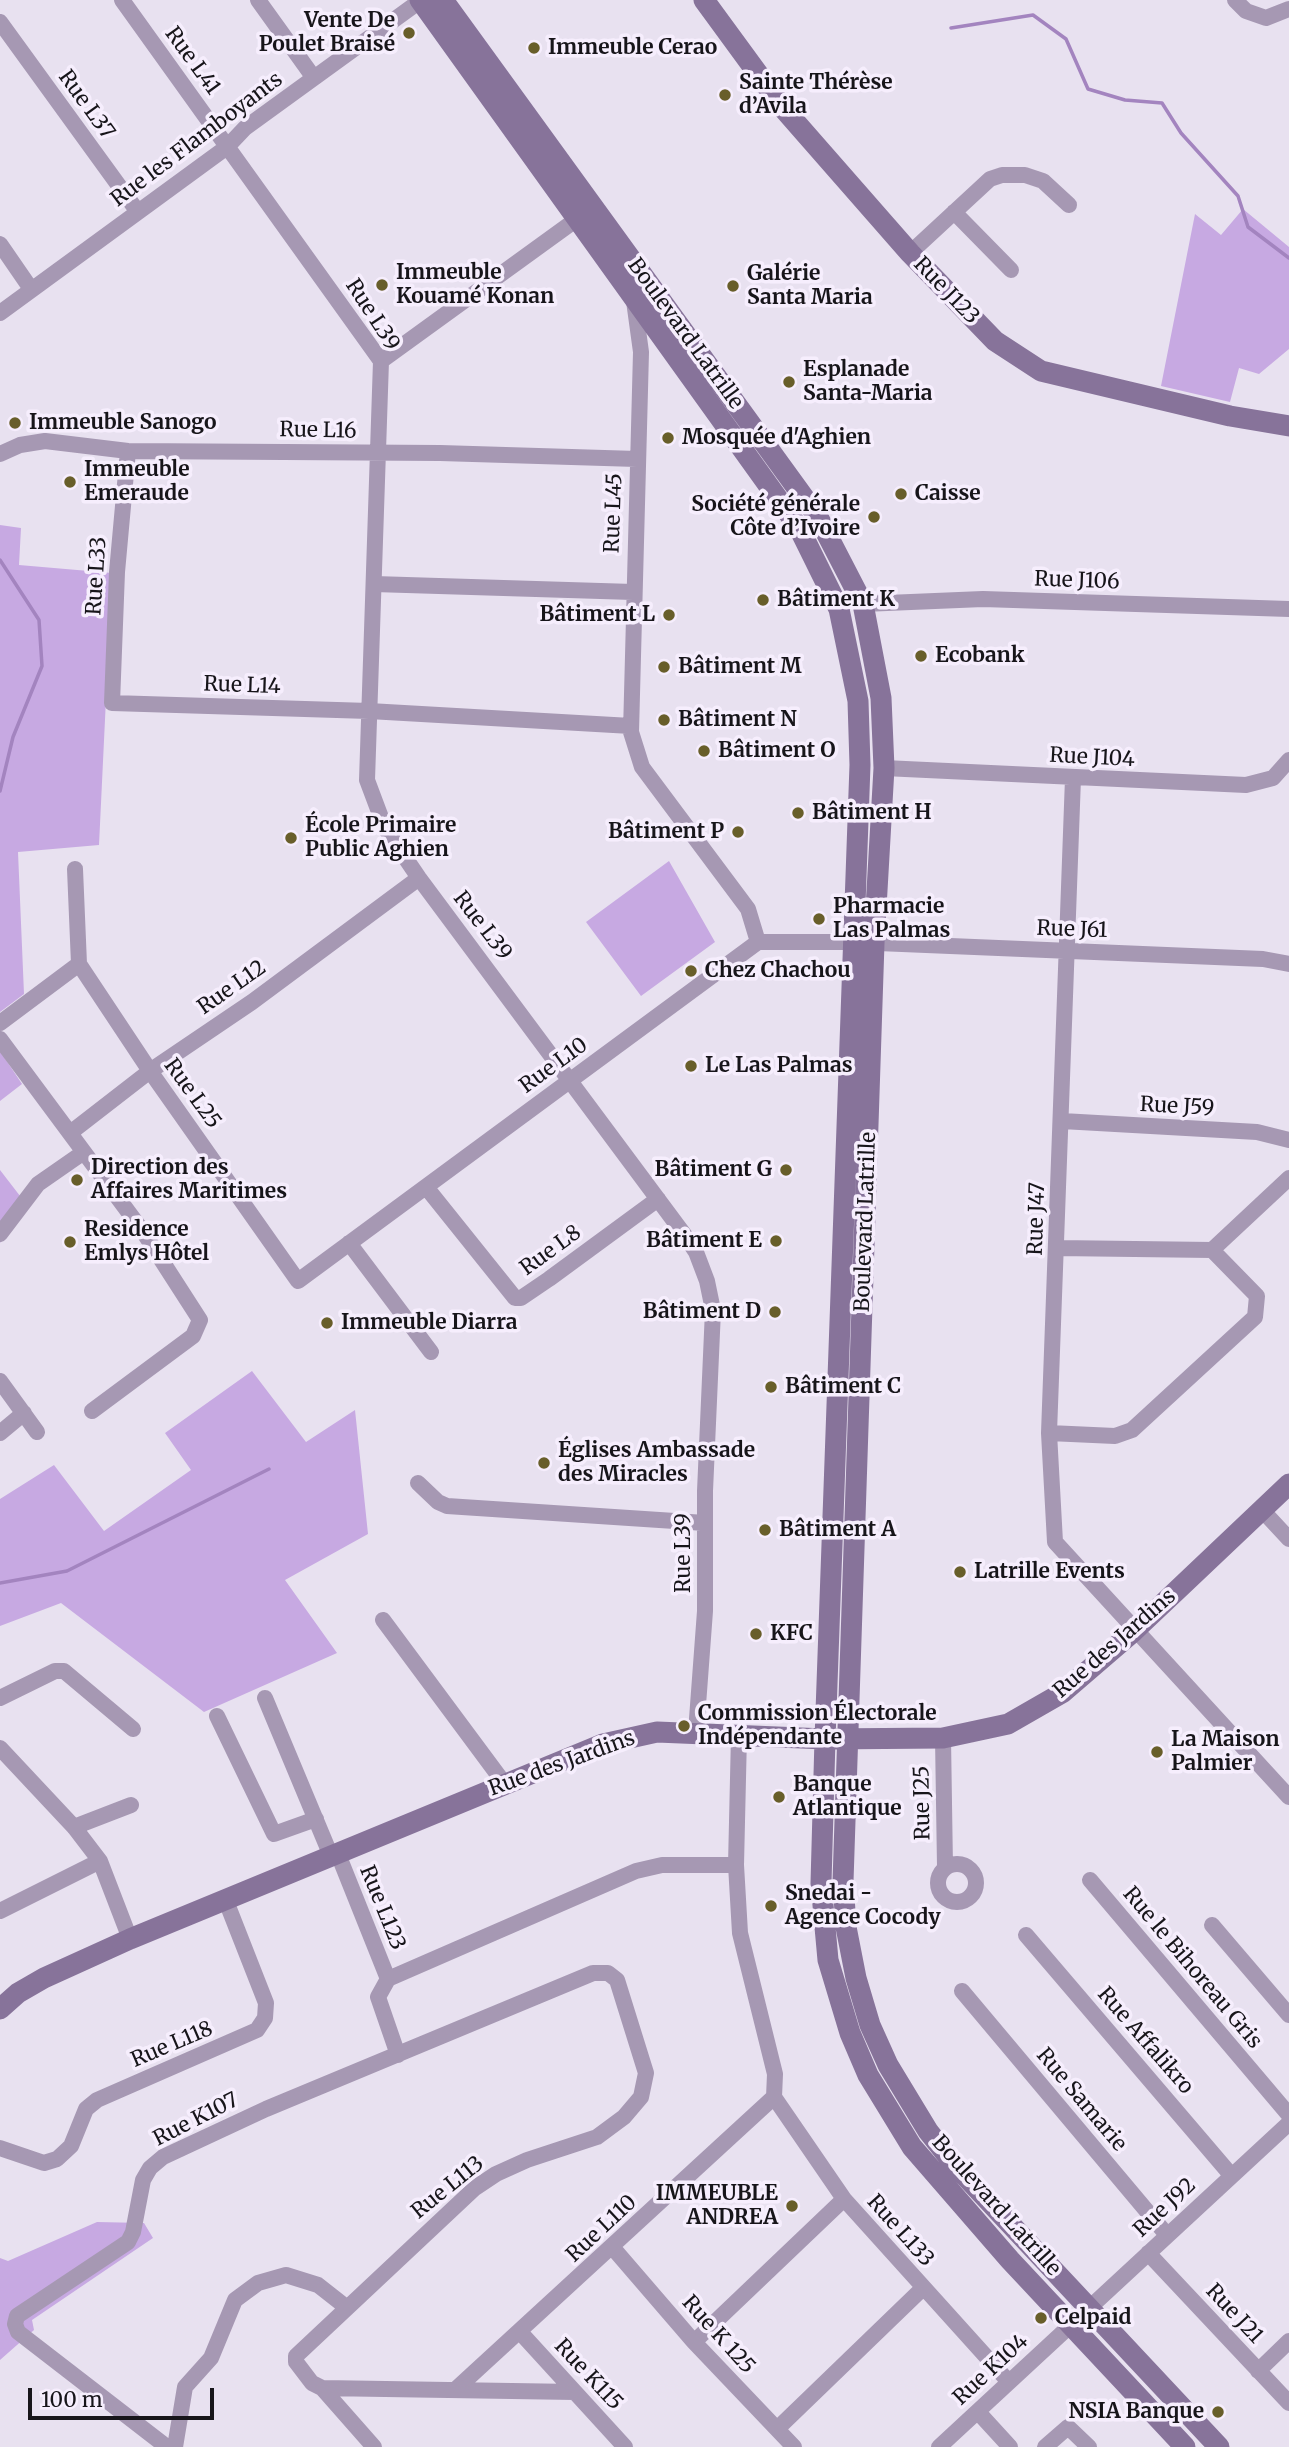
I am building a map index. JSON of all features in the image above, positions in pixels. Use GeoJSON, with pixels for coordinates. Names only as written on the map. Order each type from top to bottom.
{"type":"FeatureCollection","features":[{"type":"Feature","properties":{"kind":"main road","name":"Boulevard Latrille"},"geometry":{"type":"LineString","coordinates":[[420,0],[799,528],[839,609],[852,661],[860,730],[864,943],[850,1738],[843,1881],[846,1927],[856,1978],[870,2025],[888,2065],[928,2131],[954,2164],[1219,2447]]}},
{"type":"Feature","properties":{"kind":"main road","name":"Boulevard Latrille"},"geometry":{"type":"LineString","coordinates":[[443,0],[818,517],[863,604],[881,698],[884,768],[864,943],[825,1739],[821,1883],[824,1930],[834,1987],[850,2033],[868,2075],[912,2147],[1010,2260],[1185,2447]]}},
{"type":"Feature","properties":{"kind":"main road","name":"Rue J123"},"geometry":{"type":"LineString","coordinates":[[704,0],[783,108],[910,253],[995,341],[1041,370],[1230,416],[1289,426]]}},
{"type":"Feature","properties":{"kind":"main road","name":"Rue des Jardins"},"geometry":{"type":"LineString","coordinates":[[0,2009],[18,1993],[44,1978],[130,1939],[503,1783],[631,1736],[696,1732],[825,1739],[943,1738],[1008,1724],[1043,1706],[1134,1631],[1289,1484]]}},
{"type":"Feature","properties":{"kind":"street","name":"Rue L41"},"geometry":{"type":"LineString","coordinates":[[122,0],[227,147]]}},
{"type":"Feature","properties":{"kind":"street"},"geometry":{"type":"LineString","coordinates":[[258,0],[314,78]]}},
{"type":"Feature","properties":{"kind":"street","name":"Rue les Flamboyants"},"geometry":{"type":"LineString","coordinates":[[0,313],[227,147],[246,128],[420,0]]}},
{"type":"Feature","properties":{"kind":"street"},"geometry":{"type":"LineString","coordinates":[[1236,0],[1247,11],[1266,18],[1289,9]]}},
{"type":"Feature","properties":{"kind":"street","name":"Rue L37"},"geometry":{"type":"LineString","coordinates":[[0,22],[138,212]]}},
{"type":"Feature","properties":{"kind":"street","name":"Rue L39"},"geometry":{"type":"LineString","coordinates":[[227,147],[381,361],[367,780],[385,828],[419,878],[571,1079],[696,1252],[707,1281],[713,1310],[705,1523],[705,1611],[696,1732]]}},
{"type":"Feature","properties":{"kind":"street"},"geometry":{"type":"LineString","coordinates":[[910,253],[990,179],[1002,175],[1025,175],[1043,181],[1069,205]]}},
{"type":"Feature","properties":{"kind":"street"},"geometry":{"type":"LineString","coordinates":[[954,212],[1011,270]]}},
{"type":"Feature","properties":{"kind":"street"},"geometry":{"type":"LineString","coordinates":[[381,361],[577,219]]}},
{"type":"Feature","properties":{"kind":"street"},"geometry":{"type":"LineString","coordinates":[[0,244],[31,289]]}},
{"type":"Feature","properties":{"kind":"street","name":"Rue L45"},"geometry":{"type":"LineString","coordinates":[[633,295],[641,352],[631,729],[642,767],[748,909],[758,942]]}},
{"type":"Feature","properties":{"kind":"street","name":"Rue L16"},"geometry":{"type":"LineString","coordinates":[[0,454],[19,445],[45,441],[128,451],[637,459]]}},
{"type":"Feature","properties":{"kind":"street","name":"Rue L33"},"geometry":{"type":"LineString","coordinates":[[112,703],[117,572],[128,451]]}},
{"type":"Feature","properties":{"kind":"street"},"geometry":{"type":"LineString","coordinates":[[374,584],[633,592]]}},
{"type":"Feature","properties":{"kind":"street","name":"Rue J106"},"geometry":{"type":"LineString","coordinates":[[863,604],[983,599],[1289,609]]}},
{"type":"Feature","properties":{"kind":"street","name":"Rue L14"},"geometry":{"type":"LineString","coordinates":[[112,703],[369,711],[631,729]]}},
{"type":"Feature","properties":{"kind":"street","name":"Rue J104"},"geometry":{"type":"LineString","coordinates":[[884,768],[1246,785],[1273,778],[1289,760]]}},
{"type":"Feature","properties":{"kind":"street","name":"Rue J47"},"geometry":{"type":"LineString","coordinates":[[1073,778],[1049,1433],[1055,1542],[1289,1797]]}},
{"type":"Feature","properties":{"kind":"street"},"geometry":{"type":"LineString","coordinates":[[0,1023],[79,964],[75,869]]}},
{"type":"Feature","properties":{"kind":"street","name":"Rue L12"},"geometry":{"type":"LineString","coordinates":[[70,1133],[150,1071],[252,1002],[419,878]]}},
{"type":"Feature","properties":{"kind":"street"},"geometry":{"type":"LineString","coordinates":[[758,942],[864,943]]}},
{"type":"Feature","properties":{"kind":"street","name":"Rue L10"},"geometry":{"type":"LineString","coordinates":[[298,1281],[758,942]]}},
{"type":"Feature","properties":{"kind":"street","name":"Rue J61"},"geometry":{"type":"LineString","coordinates":[[864,943],[1263,959],[1289,964]]}},
{"type":"Feature","properties":{"kind":"street","name":"Rue L25"},"geometry":{"type":"LineString","coordinates":[[79,964],[150,1071],[298,1281]]}},
{"type":"Feature","properties":{"kind":"street"},"geometry":{"type":"LineString","coordinates":[[0,1039],[144,1233],[200,1320],[193,1336],[92,1411]]}},
{"type":"Feature","properties":{"kind":"street","name":"Rue J59"},"geometry":{"type":"LineString","coordinates":[[1062,1121],[1256,1132],[1289,1140]]}},
{"type":"Feature","properties":{"kind":"street"},"geometry":{"type":"LineString","coordinates":[[0,1234],[38,1184],[84,1152]]}},
{"type":"Feature","properties":{"kind":"street"},"geometry":{"type":"LineString","coordinates":[[1057,1248],[1212,1250],[1289,1178]]}},
{"type":"Feature","properties":{"kind":"street","name":"Rue L8"},"geometry":{"type":"LineString","coordinates":[[426,1187],[515,1298],[521,1298],[549,1279],[658,1199]]}},
{"type":"Feature","properties":{"kind":"street"},"geometry":{"type":"LineString","coordinates":[[349,1243],[431,1352]]}},
{"type":"Feature","properties":{"kind":"street"},"geometry":{"type":"LineString","coordinates":[[1049,1433],[1115,1436],[1132,1430],[1255,1317],[1257,1296],[1212,1250]]}},
{"type":"Feature","properties":{"kind":"street"},"geometry":{"type":"LineString","coordinates":[[0,1381],[37,1432]]}},
{"type":"Feature","properties":{"kind":"street"},"geometry":{"type":"LineString","coordinates":[[0,1433],[24,1413]]}},
{"type":"Feature","properties":{"kind":"street"},"geometry":{"type":"LineString","coordinates":[[418,1483],[438,1502],[447,1506],[705,1523]]}},
{"type":"Feature","properties":{"kind":"street"},"geometry":{"type":"LineString","coordinates":[[1262,1510],[1289,1539]]}},
{"type":"Feature","properties":{"kind":"street"},"geometry":{"type":"LineString","coordinates":[[383,1620],[503,1783]]}},
{"type":"Feature","properties":{"kind":"street"},"geometry":{"type":"LineString","coordinates":[[0,1698],[55,1671],[64,1671],[134,1729]]}},
{"type":"Feature","properties":{"kind":"street","name":"Rue L123"},"geometry":{"type":"LineString","coordinates":[[265,1698],[388,1979],[378,1997],[398,2055]]}},
{"type":"Feature","properties":{"kind":"street"},"geometry":{"type":"LineString","coordinates":[[217,1716],[274,1834],[316,1819]]}},
{"type":"Feature","properties":{"kind":"street"},"geometry":{"type":"LineString","coordinates":[[739,1735],[736,1865],[742,1945],[775,2074],[774,2097]]}},
{"type":"Feature","properties":{"kind":"street","name":"Rue J25"},"geometry":{"type":"LineString","coordinates":[[943,1738],[945,1867]]}},
{"type":"Feature","properties":{"kind":"street"},"geometry":{"type":"LineString","coordinates":[[0,1748],[74,1827],[100,1861],[130,1939]]}},
{"type":"Feature","properties":{"kind":"street"},"geometry":{"type":"LineString","coordinates":[[74,1827],[131,1805]]}},
{"type":"Feature","properties":{"kind":"street"},"geometry":{"type":"LineString","coordinates":[[0,1911],[100,1861]]}},
{"type":"Feature","properties":{"kind":"street"},"geometry":{"type":"LineString","coordinates":[[388,1979],[636,1871],[662,1865],[736,1865]]}},
{"type":"Feature","properties":{"kind":"street","name":"Rue le Bihoreau Gris"},"geometry":{"type":"LineString","coordinates":[[1090,1880],[1289,2115]]}},
{"type":"Feature","properties":{"kind":"street","name":"Rue L118"},"geometry":{"type":"LineString","coordinates":[[0,2148],[44,2163],[57,2159],[71,2146],[86,2109],[97,2100],[257,2030],[265,2018],[266,2003],[226,1901]]}},
{"type":"Feature","properties":{"kind":"street"},"geometry":{"type":"LineString","coordinates":[[1212,1925],[1289,2015]]}},
{"type":"Feature","properties":{"kind":"street","name":"Rue Affalikro"},"geometry":{"type":"LineString","coordinates":[[1026,1934],[1231,2175]]}},
{"type":"Feature","properties":{"kind":"street","name":"Rue K107"},"geometry":{"type":"LineString","coordinates":[[167,2447],[18,2332],[15,2324],[17,2316],[128,2242],[133,2232],[143,2179],[163,2157],[265,2109],[593,1973],[608,1973]]}},
{"type":"Feature","properties":{"kind":"street","name":"Rue L113"},"geometry":{"type":"LineString","coordinates":[[374,2447],[321,2388],[312,2383],[296,2361],[296,2356],[475,2188],[496,2174],[527,2160],[597,2137],[624,2117],[641,2097],[646,2073],[617,1980],[608,1973]]}},
{"type":"Feature","properties":{"kind":"street","name":"Rue Samarie"},"geometry":{"type":"LineString","coordinates":[[962,1991],[1167,2235]]}},
{"type":"Feature","properties":{"kind":"street","name":"Rue L133"},"geometry":{"type":"LineString","coordinates":[[774,2097],[844,2199],[1009,2382]]}},
{"type":"Feature","properties":{"kind":"street","name":"Rue L110"},"geometry":{"type":"LineString","coordinates":[[455,2390],[613,2248],[774,2097]]}},
{"type":"Feature","properties":{"kind":"street","name":"Rue J92"},"geometry":{"type":"LineString","coordinates":[[1071,2324],[1289,2123]]}},
{"type":"Feature","properties":{"kind":"street"},"geometry":{"type":"LineString","coordinates":[[694,2342],[844,2199]]}},
{"type":"Feature","properties":{"kind":"street","name":"Rue K 125"},"geometry":{"type":"LineString","coordinates":[[613,2248],[694,2342],[794,2447]]}},
{"type":"Feature","properties":{"kind":"street","name":"Rue J21"},"geometry":{"type":"LineString","coordinates":[[1149,2253],[1289,2403]]}},
{"type":"Feature","properties":{"kind":"street"},"geometry":{"type":"LineString","coordinates":[[175,2447],[185,2387],[211,2358],[235,2300],[258,2283],[286,2275],[318,2285],[346,2307]]}},
{"type":"Feature","properties":{"kind":"street"},"geometry":{"type":"LineString","coordinates":[[777,2430],[923,2288]]}},
{"type":"Feature","properties":{"kind":"street","name":"Rue K104"},"geometry":{"type":"LineString","coordinates":[[939,2447],[1071,2324]]}},
{"type":"Feature","properties":{"kind":"street","name":"Rue K115"},"geometry":{"type":"LineString","coordinates":[[520,2332],[625,2447]]}},
{"type":"Feature","properties":{"kind":"street"},"geometry":{"type":"LineString","coordinates":[[1258,2371],[1289,2342]]}},
{"type":"Feature","properties":{"kind":"street"},"geometry":{"type":"LineString","coordinates":[[321,2388],[575,2392]]}},
{"type":"Feature","properties":{"kind":"street"},"geometry":{"type":"LineString","coordinates":[[978,2412],[1010,2447]]}},
{"type":"Feature","properties":{"kind":"street"},"geometry":{"type":"LineString","coordinates":[[1045,2447],[1068,2427],[1089,2447]]}},
{"type":"Feature","properties":{"kind":"shaded area"},"geometry":{"type":"Polygon","coordinates":[[[1243,209],[1289,247],[1289,349],[1259,374],[1239,368],[1230,402],[1161,386],[1195,214],[1221,235],[1243,209]]]}},
{"type":"Feature","properties":{"kind":"shaded area"},"geometry":{"type":"Polygon","coordinates":[[[0,525],[21,528],[19,565],[112,573],[99,845],[18,852],[24,994],[0,1012],[0,525]]]}},
{"type":"Feature","properties":{"kind":"shaded area"},"geometry":{"type":"Polygon","coordinates":[[[669,861],[715,942],[641,996],[586,922],[669,861]]]}},
{"type":"Feature","properties":{"kind":"shaded area"},"geometry":{"type":"Polygon","coordinates":[[[0,1051],[22,1084],[0,1101],[0,1051]]]}},
{"type":"Feature","properties":{"kind":"shaded area"},"geometry":{"type":"Polygon","coordinates":[[[0,1170],[27,1205],[0,1243],[0,1170]]]}},
{"type":"Feature","properties":{"kind":"shaded area"},"geometry":{"type":"Polygon","coordinates":[[[252,1371],[306,1442],[355,1410],[368,1534],[285,1580],[337,1653],[204,1712],[61,1603],[0,1626],[0,1499],[54,1465],[104,1531],[191,1470],[165,1433],[252,1371]]]}},
{"type":"Feature","properties":{"kind":"shaded area"},"geometry":{"type":"Polygon","coordinates":[[[97,2222],[144,2223],[153,2238],[32,2320],[34,2330],[0,2360],[0,2258],[8,2261],[97,2222]]]}},
{"type":"Feature","properties":{"kind":"waterway"},"geometry":{"type":"LineString","coordinates":[[951,28],[1033,15],[1066,39],[1088,89],[1125,100],[1162,103],[1181,133],[1238,196],[1248,227],[1289,258]]}},
{"type":"Feature","properties":{"kind":"waterway"},"geometry":{"type":"LineString","coordinates":[[0,560],[39,620],[42,666],[13,737],[0,791]]}},
{"type":"Feature","properties":{"kind":"waterway"},"geometry":{"type":"LineString","coordinates":[[0,1583],[67,1571],[269,1469]]}},
{"type":"Feature","properties":{"kind":"place","name":"Vente De Poulet Braisé"},"geometry":{"type":"Point","coordinates":[409,33]}},
{"type":"Feature","properties":{"kind":"place","name":"Immeuble Cerao"},"geometry":{"type":"Point","coordinates":[534,48]}},
{"type":"Feature","properties":{"kind":"place","name":"Sainte Thérèse d’Avila"},"geometry":{"type":"Point","coordinates":[725,95]}},
{"type":"Feature","properties":{"kind":"place","name":"Immeuble Kouamé Konan"},"geometry":{"type":"Point","coordinates":[382,285]}},
{"type":"Feature","properties":{"kind":"place","name":"Galérie Santa Maria"},"geometry":{"type":"Point","coordinates":[733,286]}},
{"type":"Feature","properties":{"kind":"place","name":"Esplanade Santa-Maria"},"geometry":{"type":"Point","coordinates":[789,382]}},
{"type":"Feature","properties":{"kind":"place","name":"Immeuble Sanogo"},"geometry":{"type":"Point","coordinates":[15,423]}},
{"type":"Feature","properties":{"kind":"place","name":"Mosquée d'Aghien"},"geometry":{"type":"Point","coordinates":[668,438]}},
{"type":"Feature","properties":{"kind":"place","name":"Immeuble Emeraude"},"geometry":{"type":"Point","coordinates":[70,482]}},
{"type":"Feature","properties":{"kind":"place","name":"Caisse"},"geometry":{"type":"Point","coordinates":[901,494]}},
{"type":"Feature","properties":{"kind":"place","name":"Société générale Côte d’Ivoire"},"geometry":{"type":"Point","coordinates":[874,517]}},
{"type":"Feature","properties":{"kind":"place","name":"Bâtiment K"},"geometry":{"type":"Point","coordinates":[763,600]}},
{"type":"Feature","properties":{"kind":"place","name":"Bâtiment L"},"geometry":{"type":"Point","coordinates":[669,615]}},
{"type":"Feature","properties":{"kind":"place","name":"Ecobank"},"geometry":{"type":"Point","coordinates":[921,656]}},
{"type":"Feature","properties":{"kind":"place","name":"Bâtiment M"},"geometry":{"type":"Point","coordinates":[664,667]}},
{"type":"Feature","properties":{"kind":"place","name":"Bâtiment N"},"geometry":{"type":"Point","coordinates":[664,720]}},
{"type":"Feature","properties":{"kind":"place","name":"Bâtiment O"},"geometry":{"type":"Point","coordinates":[704,751]}},
{"type":"Feature","properties":{"kind":"place","name":"Bâtiment H"},"geometry":{"type":"Point","coordinates":[798,813]}},
{"type":"Feature","properties":{"kind":"place","name":"Bâtiment P"},"geometry":{"type":"Point","coordinates":[738,832]}},
{"type":"Feature","properties":{"kind":"place","name":"École Primaire Public Aghien"},"geometry":{"type":"Point","coordinates":[291,838]}},
{"type":"Feature","properties":{"kind":"place","name":"Pharmacie Las Palmas"},"geometry":{"type":"Point","coordinates":[819,919]}},
{"type":"Feature","properties":{"kind":"place","name":"Chez Chachou"},"geometry":{"type":"Point","coordinates":[691,971]}},
{"type":"Feature","properties":{"kind":"place","name":"Le Las Palmas"},"geometry":{"type":"Point","coordinates":[691,1066]}},
{"type":"Feature","properties":{"kind":"place","name":"Bâtiment G"},"geometry":{"type":"Point","coordinates":[786,1170]}},
{"type":"Feature","properties":{"kind":"place","name":"Direction des Affaires Maritimes"},"geometry":{"type":"Point","coordinates":[77,1180]}},
{"type":"Feature","properties":{"kind":"place","name":"Bâtiment E"},"geometry":{"type":"Point","coordinates":[776,1241]}},
{"type":"Feature","properties":{"kind":"place","name":"Residence Emlys Hôtel"},"geometry":{"type":"Point","coordinates":[70,1242]}},
{"type":"Feature","properties":{"kind":"place","name":"Bâtiment D"},"geometry":{"type":"Point","coordinates":[775,1312]}},
{"type":"Feature","properties":{"kind":"place","name":"Immeuble Diarra"},"geometry":{"type":"Point","coordinates":[327,1323]}},
{"type":"Feature","properties":{"kind":"place","name":"Bâtiment C"},"geometry":{"type":"Point","coordinates":[771,1387]}},
{"type":"Feature","properties":{"kind":"place","name":"Églises Ambassade des Miracles"},"geometry":{"type":"Point","coordinates":[544,1463]}},
{"type":"Feature","properties":{"kind":"place","name":"Bâtiment A"},"geometry":{"type":"Point","coordinates":[765,1530]}},
{"type":"Feature","properties":{"kind":"place","name":"Latrille Events"},"geometry":{"type":"Point","coordinates":[960,1572]}},
{"type":"Feature","properties":{"kind":"place","name":"KFC"},"geometry":{"type":"Point","coordinates":[756,1634]}},
{"type":"Feature","properties":{"kind":"place","name":"Commission Électorale Indépendante"},"geometry":{"type":"Point","coordinates":[684,1726]}},
{"type":"Feature","properties":{"kind":"place","name":"La Maison Palmier"},"geometry":{"type":"Point","coordinates":[1157,1752]}},
{"type":"Feature","properties":{"kind":"place","name":"Banque Atlantique"},"geometry":{"type":"Point","coordinates":[779,1797]}},
{"type":"Feature","properties":{"kind":"place","name":"Snedai - Agence Cocody"},"geometry":{"type":"Point","coordinates":[771,1906]}},
{"type":"Feature","properties":{"kind":"place","name":"IMMEUBLE ANDREA"},"geometry":{"type":"Point","coordinates":[792,2206]}},
{"type":"Feature","properties":{"kind":"place","name":"Celpaid"},"geometry":{"type":"Point","coordinates":[1041,2318]}},
{"type":"Feature","properties":{"kind":"place","name":"NSIA Banque"},"geometry":{"type":"Point","coordinates":[1218,2412]}}]}
